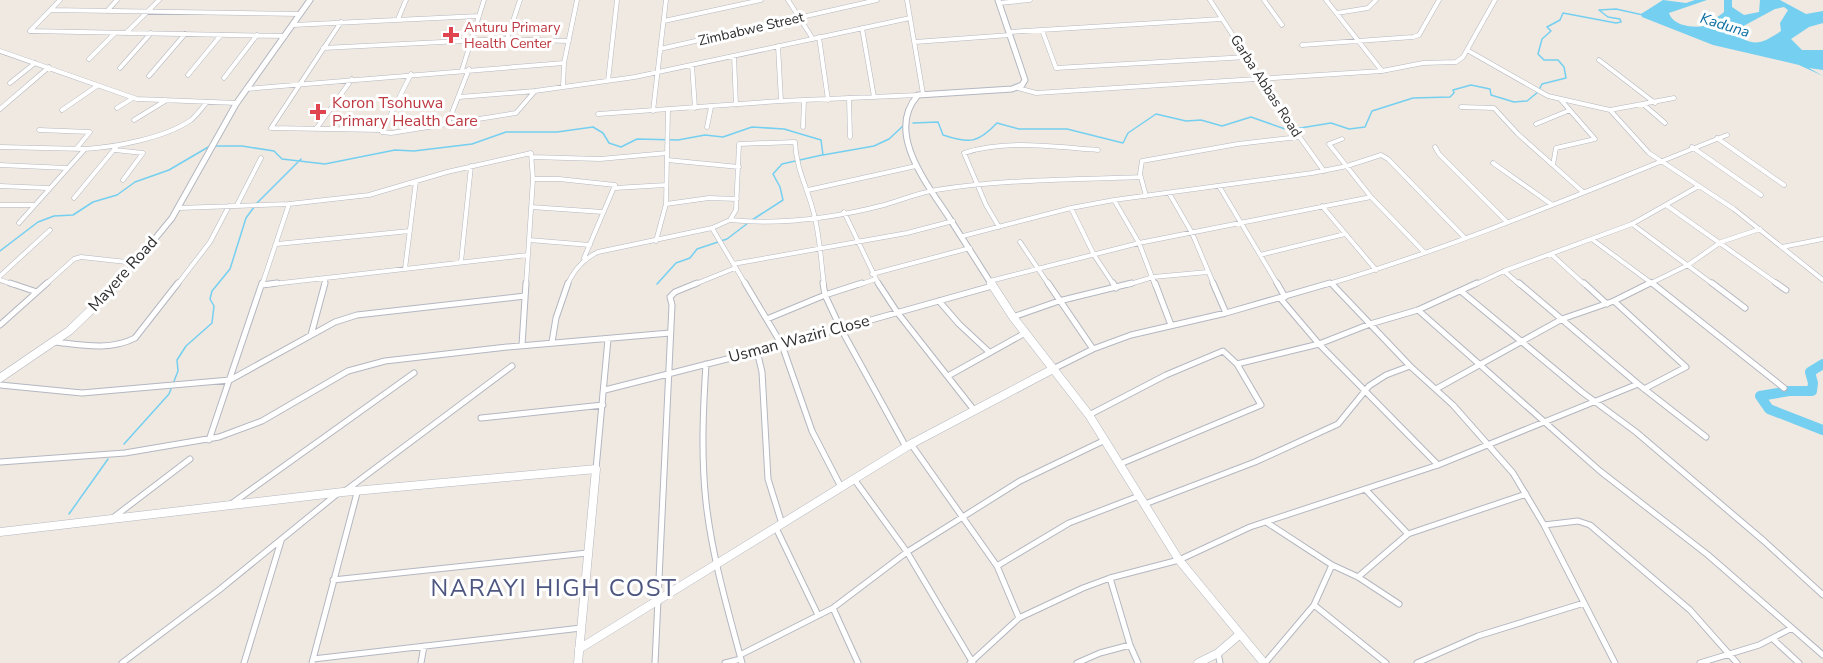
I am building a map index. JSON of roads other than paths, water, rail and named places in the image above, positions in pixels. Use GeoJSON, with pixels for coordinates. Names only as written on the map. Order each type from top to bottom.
{"type":"FeatureCollection","features":[{"type":"Feature","properties":{"kind":"street"},"geometry":{"type":"LineString","coordinates":[[60,0],[30,31],[285,36]]}},
{"type":"Feature","properties":{"kind":"street"},"geometry":{"type":"LineString","coordinates":[[107,11],[117,0]]}},
{"type":"Feature","properties":{"kind":"street"},"geometry":{"type":"LineString","coordinates":[[126,33],[159,0]]}},
{"type":"Feature","properties":{"kind":"street","name":"Mayere Road"},"geometry":{"type":"LineString","coordinates":[[0,378],[55,342],[86,315],[136,262],[179,208],[246,89],[310,0]]}},
{"type":"Feature","properties":{"kind":"street"},"geometry":{"type":"LineString","coordinates":[[398,19],[406,0]]}},
{"type":"Feature","properties":{"kind":"street"},"geometry":{"type":"LineString","coordinates":[[462,69],[484,0]]}},
{"type":"Feature","properties":{"kind":"street"},"geometry":{"type":"LineString","coordinates":[[507,39],[520,0]]}},
{"type":"Feature","properties":{"kind":"street"},"geometry":{"type":"LineString","coordinates":[[563,87],[564,63],[578,0]]}},
{"type":"Feature","properties":{"kind":"street"},"geometry":{"type":"LineString","coordinates":[[608,81],[617,0]]}},
{"type":"Feature","properties":{"kind":"street"},"geometry":{"type":"LineString","coordinates":[[653,111],[666,0]]}},
{"type":"Feature","properties":{"kind":"street"},"geometry":{"type":"LineString","coordinates":[[664,21],[742,2],[761,0]]}},
{"type":"Feature","properties":{"kind":"street"},"geometry":{"type":"LineString","coordinates":[[788,0],[813,39]]}},
{"type":"Feature","properties":{"kind":"street","name":"Zimbabwe Street"},"geometry":{"type":"LineString","coordinates":[[660,49],[877,0]]}},
{"type":"Feature","properties":{"kind":"street"},"geometry":{"type":"LineString","coordinates":[[907,0],[915,42],[920,94]]}},
{"type":"Feature","properties":{"kind":"street"},"geometry":{"type":"LineString","coordinates":[[1018,88],[1025,81],[998,1],[1030,0]]}},
{"type":"Feature","properties":{"kind":"street","name":"Garba Abbas Road"},"geometry":{"type":"LineString","coordinates":[[1210,0],[1291,125],[1324,171]]}},
{"type":"Feature","properties":{"kind":"street"},"geometry":{"type":"LineString","coordinates":[[1264,0],[1282,25]]}},
{"type":"Feature","properties":{"kind":"street"},"geometry":{"type":"LineString","coordinates":[[1326,0],[1382,71]]}},
{"type":"Feature","properties":{"kind":"street"},"geometry":{"type":"LineString","coordinates":[[1337,13],[1368,8],[1376,0]]}},
{"type":"Feature","properties":{"kind":"street"},"geometry":{"type":"LineString","coordinates":[[1302,45],[1413,37],[1419,35],[1439,0]]}},
{"type":"Feature","properties":{"kind":"street"},"geometry":{"type":"LineString","coordinates":[[598,114],[1018,88],[1029,93],[1036,93],[1382,71],[1423,63],[1456,62],[1461,60],[1495,0]]}},
{"type":"Feature","properties":{"kind":"street"},"geometry":{"type":"LineString","coordinates":[[50,10],[300,14]]}},
{"type":"Feature","properties":{"kind":"street"},"geometry":{"type":"LineString","coordinates":[[293,25],[479,16]]}},
{"type":"Feature","properties":{"kind":"street"},"geometry":{"type":"LineString","coordinates":[[459,97],[535,91],[658,73],[910,18]]}},
{"type":"Feature","properties":{"kind":"street"},"geometry":{"type":"LineString","coordinates":[[915,42],[1042,30],[1222,19]]}},
{"type":"Feature","properties":{"kind":"street"},"geometry":{"type":"LineString","coordinates":[[341,22],[271,128],[381,130],[392,133],[516,113],[535,91]]}},
{"type":"Feature","properties":{"kind":"street"},"geometry":{"type":"LineString","coordinates":[[862,28],[874,97]]}},
{"type":"Feature","properties":{"kind":"street"},"geometry":{"type":"LineString","coordinates":[[1042,30],[1056,68],[1247,57]]}},
{"type":"Feature","properties":{"kind":"street"},"geometry":{"type":"LineString","coordinates":[[89,59],[115,33]]}},
{"type":"Feature","properties":{"kind":"street"},"geometry":{"type":"LineString","coordinates":[[120,68],[151,33]]}},
{"type":"Feature","properties":{"kind":"street"},"geometry":{"type":"LineString","coordinates":[[149,76],[185,34]]}},
{"type":"Feature","properties":{"kind":"street"},"geometry":{"type":"LineString","coordinates":[[188,75],[221,35]]}},
{"type":"Feature","properties":{"kind":"street"},"geometry":{"type":"LineString","coordinates":[[224,78],[258,35]]}},
{"type":"Feature","properties":{"kind":"street"},"geometry":{"type":"LineString","coordinates":[[819,38],[828,100]]}},
{"type":"Feature","properties":{"kind":"street"},"geometry":{"type":"LineString","coordinates":[[323,48],[471,40],[569,41]]}},
{"type":"Feature","properties":{"kind":"street"},"geometry":{"type":"LineString","coordinates":[[778,46],[781,101]]}},
{"type":"Feature","properties":{"kind":"street"},"geometry":{"type":"LineString","coordinates":[[1467,50],[1548,96],[1561,100],[1610,110],[1674,98]]}},
{"type":"Feature","properties":{"kind":"street"},"geometry":{"type":"LineString","coordinates":[[0,51],[133,98],[237,104]]}},
{"type":"Feature","properties":{"kind":"street"},"geometry":{"type":"LineString","coordinates":[[734,56],[736,105]]}},
{"type":"Feature","properties":{"kind":"street"},"geometry":{"type":"LineString","coordinates":[[1599,60],[1655,103]]}},
{"type":"Feature","properties":{"kind":"street"},"geometry":{"type":"LineString","coordinates":[[10,83],[34,63]]}},
{"type":"Feature","properties":{"kind":"street"},"geometry":{"type":"LineString","coordinates":[[246,89],[462,69],[564,63]]}},
{"type":"Feature","properties":{"kind":"street"},"geometry":{"type":"LineString","coordinates":[[692,65],[695,108]]}},
{"type":"Feature","properties":{"kind":"street"},"geometry":{"type":"LineString","coordinates":[[0,109],[49,67]]}},
{"type":"Feature","properties":{"kind":"street"},"geometry":{"type":"LineString","coordinates":[[448,123],[469,69]]}},
{"type":"Feature","properties":{"kind":"street"},"geometry":{"type":"LineString","coordinates":[[381,130],[411,74]]}},
{"type":"Feature","properties":{"kind":"street"},"geometry":{"type":"LineString","coordinates":[[316,129],[352,79]]}},
{"type":"Feature","properties":{"kind":"street"},"geometry":{"type":"LineString","coordinates":[[62,110],[98,86]]}},
{"type":"Feature","properties":{"kind":"street"},"geometry":{"type":"LineString","coordinates":[[920,94],[912,100],[906,118],[909,149],[916,166],[963,236],[990,284],[1089,415],[1179,560],[1264,663],[1314,605],[1332,565]]}},
{"type":"Feature","properties":{"kind":"street"},"geometry":{"type":"LineString","coordinates":[[117,108],[133,98]]}},
{"type":"Feature","properties":{"kind":"street"},"geometry":{"type":"LineString","coordinates":[[849,98],[850,137]]}},
{"type":"Feature","properties":{"kind":"street"},"geometry":{"type":"LineString","coordinates":[[803,127],[804,100]]}},
{"type":"Feature","properties":{"kind":"street"},"geometry":{"type":"LineString","coordinates":[[1553,165],[1556,148],[1595,139],[1561,100]]}},
{"type":"Feature","properties":{"kind":"street"},"geometry":{"type":"LineString","coordinates":[[134,120],[165,101]]}},
{"type":"Feature","properties":{"kind":"street"},"geometry":{"type":"LineString","coordinates":[[74,198],[116,148],[189,120],[207,102]]}},
{"type":"Feature","properties":{"kind":"street"},"geometry":{"type":"LineString","coordinates":[[1643,104],[1665,123]]}},
{"type":"Feature","properties":{"kind":"street"},"geometry":{"type":"LineString","coordinates":[[1461,107],[1488,106],[1494,108],[1518,134],[1583,192]]}},
{"type":"Feature","properties":{"kind":"street"},"geometry":{"type":"LineString","coordinates":[[707,127],[711,107]]}},
{"type":"Feature","properties":{"kind":"street"},"geometry":{"type":"LineString","coordinates":[[656,241],[666,204],[668,110]]}},
{"type":"Feature","properties":{"kind":"street"},"geometry":{"type":"LineString","coordinates":[[1536,124],[1570,110]]}},
{"type":"Feature","properties":{"kind":"street"},"geometry":{"type":"LineString","coordinates":[[1610,110],[1649,153],[1734,209],[1823,280]]}},
{"type":"Feature","properties":{"kind":"street"},"geometry":{"type":"LineString","coordinates":[[39,130],[90,132],[76,149]]}},
{"type":"Feature","properties":{"kind":"street"},"geometry":{"type":"LineString","coordinates":[[1146,196],[1139,165],[1142,161],[1298,135]]}},
{"type":"Feature","properties":{"kind":"street"},"geometry":{"type":"LineString","coordinates":[[579,649],[657,603],[908,445],[1093,349],[1172,325],[1226,313],[1376,270],[1507,222],[1727,135]]}},
{"type":"Feature","properties":{"kind":"street"},"geometry":{"type":"LineString","coordinates":[[1717,138],[1784,185]]}},
{"type":"Feature","properties":{"kind":"street"},"geometry":{"type":"LineString","coordinates":[[1342,139],[1329,144],[1371,197],[1424,252]]}},
{"type":"Feature","properties":{"kind":"street"},"geometry":{"type":"LineString","coordinates":[[730,220],[736,210],[739,167],[737,147],[742,143],[795,142],[796,161],[816,217],[825,295],[840,327],[908,445],[997,566],[1019,618]]}},
{"type":"Feature","properties":{"kind":"street"},"geometry":{"type":"LineString","coordinates":[[0,147],[116,148],[143,153],[123,180]]}},
{"type":"Feature","properties":{"kind":"street"},"geometry":{"type":"LineString","coordinates":[[999,227],[986,205],[964,153],[970,150],[1028,147],[1098,150]]}},
{"type":"Feature","properties":{"kind":"street"},"geometry":{"type":"LineString","coordinates":[[1435,147],[1439,154],[1507,222]]}},
{"type":"Feature","properties":{"kind":"street"},"geometry":{"type":"LineString","coordinates":[[1692,147],[1761,195]]}},
{"type":"Feature","properties":{"kind":"street"},"geometry":{"type":"LineString","coordinates":[[19,223],[85,149]]}},
{"type":"Feature","properties":{"kind":"street"},"geometry":{"type":"LineString","coordinates":[[179,208],[289,204],[369,195],[521,153],[531,153],[533,179],[522,345]]}},
{"type":"Feature","properties":{"kind":"street"},"geometry":{"type":"LineString","coordinates":[[532,157],[615,159],[667,153]]}},
{"type":"Feature","properties":{"kind":"street"},"geometry":{"type":"LineString","coordinates":[[963,236],[1071,208],[1324,171],[1384,155],[1464,237]]}},
{"type":"Feature","properties":{"kind":"street"},"geometry":{"type":"LineString","coordinates":[[237,205],[261,158]]}},
{"type":"Feature","properties":{"kind":"street"},"geometry":{"type":"LineString","coordinates":[[667,160],[739,167]]}},
{"type":"Feature","properties":{"kind":"street"},"geometry":{"type":"LineString","coordinates":[[1493,163],[1551,204]]}},
{"type":"Feature","properties":{"kind":"street"},"geometry":{"type":"LineString","coordinates":[[0,165],[67,168]]}},
{"type":"Feature","properties":{"kind":"street"},"geometry":{"type":"LineString","coordinates":[[461,262],[471,166]]}},
{"type":"Feature","properties":{"kind":"street"},"geometry":{"type":"LineString","coordinates":[[808,190],[916,166]]}},
{"type":"Feature","properties":{"kind":"street"},"geometry":{"type":"LineString","coordinates":[[583,258],[592,254],[712,228],[730,220],[748,223],[816,217],[882,205],[933,191],[978,185],[1141,177]]}},
{"type":"Feature","properties":{"kind":"street"},"geometry":{"type":"LineString","coordinates":[[533,179],[612,183],[615,188]]}},
{"type":"Feature","properties":{"kind":"street"},"geometry":{"type":"LineString","coordinates":[[405,269],[416,182]]}},
{"type":"Feature","properties":{"kind":"street"},"geometry":{"type":"LineString","coordinates":[[615,188],[666,185]]}},
{"type":"Feature","properties":{"kind":"street"},"geometry":{"type":"LineString","coordinates":[[0,186],[49,188]]}},
{"type":"Feature","properties":{"kind":"street"},"geometry":{"type":"LineString","coordinates":[[1219,186],[1243,223],[1283,297],[1319,344],[1438,465]]}},
{"type":"Feature","properties":{"kind":"street"},"geometry":{"type":"LineString","coordinates":[[1237,364],[1319,344],[1370,324],[1418,310],[1504,271],[1632,224],[1699,186]]}},
{"type":"Feature","properties":{"kind":"street"},"geometry":{"type":"LineString","coordinates":[[552,342],[552,327],[576,267],[589,247],[615,188]]}},
{"type":"Feature","properties":{"kind":"street"},"geometry":{"type":"LineString","coordinates":[[1170,193],[1192,233],[1226,313]]}},
{"type":"Feature","properties":{"kind":"street","name":"Usman Waziri Close"},"geometry":{"type":"LineString","coordinates":[[605,390],[782,345],[1139,243],[1371,197]]}},
{"type":"Feature","properties":{"kind":"street"},"geometry":{"type":"LineString","coordinates":[[666,204],[709,198],[737,199]]}},
{"type":"Feature","properties":{"kind":"street"},"geometry":{"type":"LineString","coordinates":[[1114,200],[1139,243],[1172,325]]}},
{"type":"Feature","properties":{"kind":"street"},"geometry":{"type":"LineString","coordinates":[[209,440],[289,204]]}},
{"type":"Feature","properties":{"kind":"street"},"geometry":{"type":"LineString","coordinates":[[0,205],[33,205]]}},
{"type":"Feature","properties":{"kind":"street"},"geometry":{"type":"LineString","coordinates":[[1666,205],[1786,290]]}},
{"type":"Feature","properties":{"kind":"street"},"geometry":{"type":"LineString","coordinates":[[55,342],[96,346],[128,343],[135,338],[210,242],[229,206]]}},
{"type":"Feature","properties":{"kind":"street"},"geometry":{"type":"LineString","coordinates":[[1323,206],[1376,270]]}},
{"type":"Feature","properties":{"kind":"street"},"geometry":{"type":"LineString","coordinates":[[531,207],[603,212]]}},
{"type":"Feature","properties":{"kind":"street"},"geometry":{"type":"LineString","coordinates":[[1071,208],[1094,255],[1116,288]]}},
{"type":"Feature","properties":{"kind":"street"},"geometry":{"type":"LineString","coordinates":[[844,212],[872,274],[897,312],[975,410]]}},
{"type":"Feature","properties":{"kind":"street"},"geometry":{"type":"LineString","coordinates":[[655,663],[671,294],[734,266],[953,221]]}},
{"type":"Feature","properties":{"kind":"street"},"geometry":{"type":"LineString","coordinates":[[1632,224],[1745,308]]}},
{"type":"Feature","properties":{"kind":"street"},"geometry":{"type":"LineString","coordinates":[[712,228],[782,345],[812,431],[841,487]]}},
{"type":"Feature","properties":{"kind":"street"},"geometry":{"type":"LineString","coordinates":[[1436,389],[1562,319],[1614,301],[1688,265],[1720,243],[1760,229]]}},
{"type":"Feature","properties":{"kind":"street"},"geometry":{"type":"LineString","coordinates":[[37,292],[0,278],[50,230]]}},
{"type":"Feature","properties":{"kind":"street"},"geometry":{"type":"LineString","coordinates":[[277,244],[410,231]]}},
{"type":"Feature","properties":{"kind":"street"},"geometry":{"type":"LineString","coordinates":[[1260,255],[1345,234]]}},
{"type":"Feature","properties":{"kind":"street"},"geometry":{"type":"LineString","coordinates":[[1782,248],[1823,239]]}},
{"type":"Feature","properties":{"kind":"street"},"geometry":{"type":"LineString","coordinates":[[529,240],[589,247]]}},
{"type":"Feature","properties":{"kind":"street"},"geometry":{"type":"LineString","coordinates":[[1593,240],[1652,283],[1784,388]]}},
{"type":"Feature","properties":{"kind":"street"},"geometry":{"type":"LineString","coordinates":[[1020,242],[1093,349]]}},
{"type":"Feature","properties":{"kind":"street"},"geometry":{"type":"LineString","coordinates":[[589,247],[592,254]]}},
{"type":"Feature","properties":{"kind":"street"},"geometry":{"type":"LineString","coordinates":[[872,274],[970,248]]}},
{"type":"Feature","properties":{"kind":"street"},"geometry":{"type":"LineString","coordinates":[[1551,254],[1607,304]]}},
{"type":"Feature","properties":{"kind":"street"},"geometry":{"type":"LineString","coordinates":[[262,285],[528,255]]}},
{"type":"Feature","properties":{"kind":"street"},"geometry":{"type":"LineString","coordinates":[[0,325],[77,258],[136,262]]}},
{"type":"Feature","properties":{"kind":"street"},"geometry":{"type":"LineString","coordinates":[[1504,271],[1644,389],[1706,437]]}},
{"type":"Feature","properties":{"kind":"street"},"geometry":{"type":"LineString","coordinates":[[1013,317],[1059,301],[1153,277],[1208,272]]}},
{"type":"Feature","properties":{"kind":"street"},"geometry":{"type":"LineString","coordinates":[[311,335],[326,278]]}},
{"type":"Feature","properties":{"kind":"street"},"geometry":{"type":"LineString","coordinates":[[767,319],[825,295],[876,279]]}},
{"type":"Feature","properties":{"kind":"street"},"geometry":{"type":"LineString","coordinates":[[1332,284],[1490,445],[1513,473],[1544,525],[1615,663]]}},
{"type":"Feature","properties":{"kind":"street"},"geometry":{"type":"LineString","coordinates":[[1462,292],[1636,432],[1756,534],[1823,596]]}},
{"type":"Feature","properties":{"kind":"street"},"geometry":{"type":"LineString","coordinates":[[0,385],[82,393],[230,380],[334,322],[373,312],[525,296]]}},
{"type":"Feature","properties":{"kind":"street"},"geometry":{"type":"LineString","coordinates":[[939,301],[959,324],[988,351]]}},
{"type":"Feature","properties":{"kind":"street"},"geometry":{"type":"LineString","coordinates":[[1614,301],[1686,367],[1644,389]]}},
{"type":"Feature","properties":{"kind":"street"},"geometry":{"type":"LineString","coordinates":[[1418,310],[1478,366],[1544,423],[1554,428],[1600,471],[1708,555],[1823,655]]}},
{"type":"Feature","properties":{"kind":"street"},"geometry":{"type":"LineString","coordinates":[[0,462],[144,449],[209,440],[249,428],[334,378],[361,366],[392,360],[552,342],[670,333]]}},
{"type":"Feature","properties":{"kind":"street"},"geometry":{"type":"LineString","coordinates":[[948,376],[988,351],[1025,333]]}},
{"type":"Feature","properties":{"kind":"street"},"geometry":{"type":"LineString","coordinates":[[578,663],[608,339]]}},
{"type":"Feature","properties":{"kind":"street"},"geometry":{"type":"LineString","coordinates":[[757,351],[762,372],[768,479],[779,526],[818,615]]}},
{"type":"Feature","properties":{"kind":"street"},"geometry":{"type":"LineString","coordinates":[[1089,415],[1166,375],[1223,351],[1237,364],[1261,405],[1120,464]]}},
{"type":"Feature","properties":{"kind":"street"},"geometry":{"type":"LineString","coordinates":[[706,364],[702,432],[708,519],[716,566],[741,659]]}},
{"type":"Feature","properties":{"kind":"street"},"geometry":{"type":"LineString","coordinates":[[123,663],[340,493],[512,366]]}},
{"type":"Feature","properties":{"kind":"street"},"geometry":{"type":"LineString","coordinates":[[1144,504],[1255,462],[1338,424],[1349,416],[1364,390],[1385,376],[1410,366]]}},
{"type":"Feature","properties":{"kind":"street"},"geometry":{"type":"LineString","coordinates":[[227,507],[414,373]]}},
{"type":"Feature","properties":{"kind":"street"},"geometry":{"type":"LineString","coordinates":[[854,479],[907,552],[972,662],[1019,618],[1110,578],[1179,560],[1250,527],[1438,465],[1638,384]]}},
{"type":"Feature","properties":{"kind":"street"},"geometry":{"type":"LineString","coordinates":[[481,418],[603,405]]}},
{"type":"Feature","properties":{"kind":"street"},"geometry":{"type":"LineString","coordinates":[[726,663],[741,659],[833,608],[907,552],[1020,481],[1105,440]]}},
{"type":"Feature","properties":{"kind":"street"},"geometry":{"type":"LineString","coordinates":[[110,520],[190,459]]}},
{"type":"Feature","properties":{"kind":"street"},"geometry":{"type":"LineString","coordinates":[[0,532],[340,493],[596,469]]}},
{"type":"Feature","properties":{"kind":"street"},"geometry":{"type":"LineString","coordinates":[[1366,490],[1408,534]]}},
{"type":"Feature","properties":{"kind":"street"},"geometry":{"type":"LineString","coordinates":[[357,493],[312,661],[581,627]]}},
{"type":"Feature","properties":{"kind":"street"},"geometry":{"type":"LineString","coordinates":[[1358,578],[1408,534],[1526,494]]}},
{"type":"Feature","properties":{"kind":"street"},"geometry":{"type":"LineString","coordinates":[[997,566],[1069,523],[1140,496]]}},
{"type":"Feature","properties":{"kind":"street"},"geometry":{"type":"LineString","coordinates":[[1266,522],[1332,565],[1399,603]]}},
{"type":"Feature","properties":{"kind":"street"},"geometry":{"type":"LineString","coordinates":[[1544,525],[1578,522],[1590,525],[1690,610],[1737,663]]}},
{"type":"Feature","properties":{"kind":"street"},"geometry":{"type":"LineString","coordinates":[[244,663],[281,541]]}},
{"type":"Feature","properties":{"kind":"street"},"geometry":{"type":"LineString","coordinates":[[333,580],[587,553]]}},
{"type":"Feature","properties":{"kind":"street"},"geometry":{"type":"LineString","coordinates":[[1110,578],[1130,645],[1138,663]]}},
{"type":"Feature","properties":{"kind":"street"},"geometry":{"type":"LineString","coordinates":[[1418,663],[1442,650],[1494,630],[1584,603]]}},
{"type":"Feature","properties":{"kind":"street"},"geometry":{"type":"LineString","coordinates":[[1314,605],[1386,663]]}},
{"type":"Feature","properties":{"kind":"street"},"geometry":{"type":"LineString","coordinates":[[833,608],[858,663]]}},
{"type":"Feature","properties":{"kind":"street"},"geometry":{"type":"LineString","coordinates":[[1700,663],[1732,656],[1774,640],[1792,628]]}},
{"type":"Feature","properties":{"kind":"street"},"geometry":{"type":"LineString","coordinates":[[1198,663],[1218,653],[1240,634]]}},
{"type":"Feature","properties":{"kind":"street"},"geometry":{"type":"LineString","coordinates":[[1774,640],[1798,663]]}},
{"type":"Feature","properties":{"kind":"street"},"geometry":{"type":"LineString","coordinates":[[1077,663],[1100,653],[1130,645]]}},
{"type":"Feature","properties":{"kind":"street"},"geometry":{"type":"LineString","coordinates":[[422,663],[424,646]]}},
{"type":"Feature","properties":{"kind":"street"},"geometry":{"type":"LineString","coordinates":[[1218,653],[1220,663]]}},
{"type":"Feature","properties":{"kind":"water","name":"Kaduna"},"geometry":{"type":"Polygon","coordinates":[[[1663,0],[1686,3],[1707,0],[1669,13],[1675,21],[1694,27],[1704,26],[1724,12],[1724,0],[1732,0],[1732,7],[1744,15],[1759,12],[1760,0],[1780,0],[1806,14],[1823,11],[1823,23],[1809,27],[1791,39],[1802,50],[1823,50],[1823,70],[1809,68],[1823,76],[1799,65],[1713,45],[1642,17],[1641,14],[1663,0]],[[1784,7],[1775,9],[1736,30],[1736,33],[1748,41],[1764,41],[1781,31],[1780,23],[1788,10],[1784,7]]]}},
{"type":"Feature","properties":{"kind":"waterway"},"geometry":{"type":"LineString","coordinates":[[913,123],[938,122],[943,135],[960,140],[979,138],[997,123],[1019,129],[1067,129],[1123,143],[1128,133],[1156,114],[1186,121],[1201,120],[1222,126],[1251,117],[1288,130],[1331,123],[1349,129],[1365,127],[1372,111],[1413,98],[1450,97],[1454,93],[1453,90],[1471,85],[1490,89],[1491,95],[1514,102],[1527,101],[1538,92],[1542,84],[1566,78],[1564,67],[1558,60],[1544,60],[1538,54],[1542,39],[1551,31],[1547,27],[1560,20],[1563,13],[1616,23],[1621,22],[1620,19],[1608,17],[1599,10],[1616,9],[1643,15]]}},
{"type":"Feature","properties":{"kind":"waterway"},"geometry":{"type":"LineString","coordinates":[[299,161],[325,164],[395,150],[414,151],[472,144],[506,132],[557,132],[593,127],[603,133],[609,143],[621,147],[637,139],[678,140],[705,135],[723,137],[752,127],[784,129],[821,140],[823,155],[874,146],[889,139],[903,126]]}},
{"type":"Feature","properties":{"kind":"waterway"},"geometry":{"type":"LineString","coordinates":[[0,251],[38,222],[54,216],[73,215],[93,202],[117,195],[135,182],[169,170],[210,146]]}},
{"type":"Feature","properties":{"kind":"waterway"},"geometry":{"type":"LineString","coordinates":[[215,146],[242,146],[274,151],[282,159],[299,161]]}},
{"type":"Feature","properties":{"kind":"waterway"},"geometry":{"type":"LineString","coordinates":[[752,220],[783,200],[780,187],[773,174],[782,164],[822,155]]}},
{"type":"Feature","properties":{"kind":"waterway"},"geometry":{"type":"LineString","coordinates":[[124,444],[169,394],[178,371],[177,360],[186,346],[212,323],[214,306],[210,299],[212,291],[230,269],[246,218],[257,203],[299,161]]}},
{"type":"Feature","properties":{"kind":"waterway"},"geometry":{"type":"LineString","coordinates":[[657,284],[676,263],[690,258],[697,249],[727,239],[748,223]]}},
{"type":"Feature","properties":{"kind":"waterway"},"geometry":{"type":"LineString","coordinates":[[1823,364],[1810,372],[1813,383],[1812,391],[1789,391],[1760,396],[1769,409],[1823,430]]}},
{"type":"Feature","properties":{"kind":"waterway"},"geometry":{"type":"LineString","coordinates":[[69,514],[108,459]]}},
{"type":"Feature","properties":{"kind":"place","name":"Anturu Primary Health Center"},"geometry":{"type":"Point","coordinates":[451,35]}},
{"type":"Feature","properties":{"kind":"place","name":"Koron Tsohuwa Primary Health Care"},"geometry":{"type":"Point","coordinates":[318,112]}},
{"type":"Feature","properties":{"kind":"district","name":"NARAYI HIGH COST"},"geometry":{"type":"Point","coordinates":[554,588]}}]}
